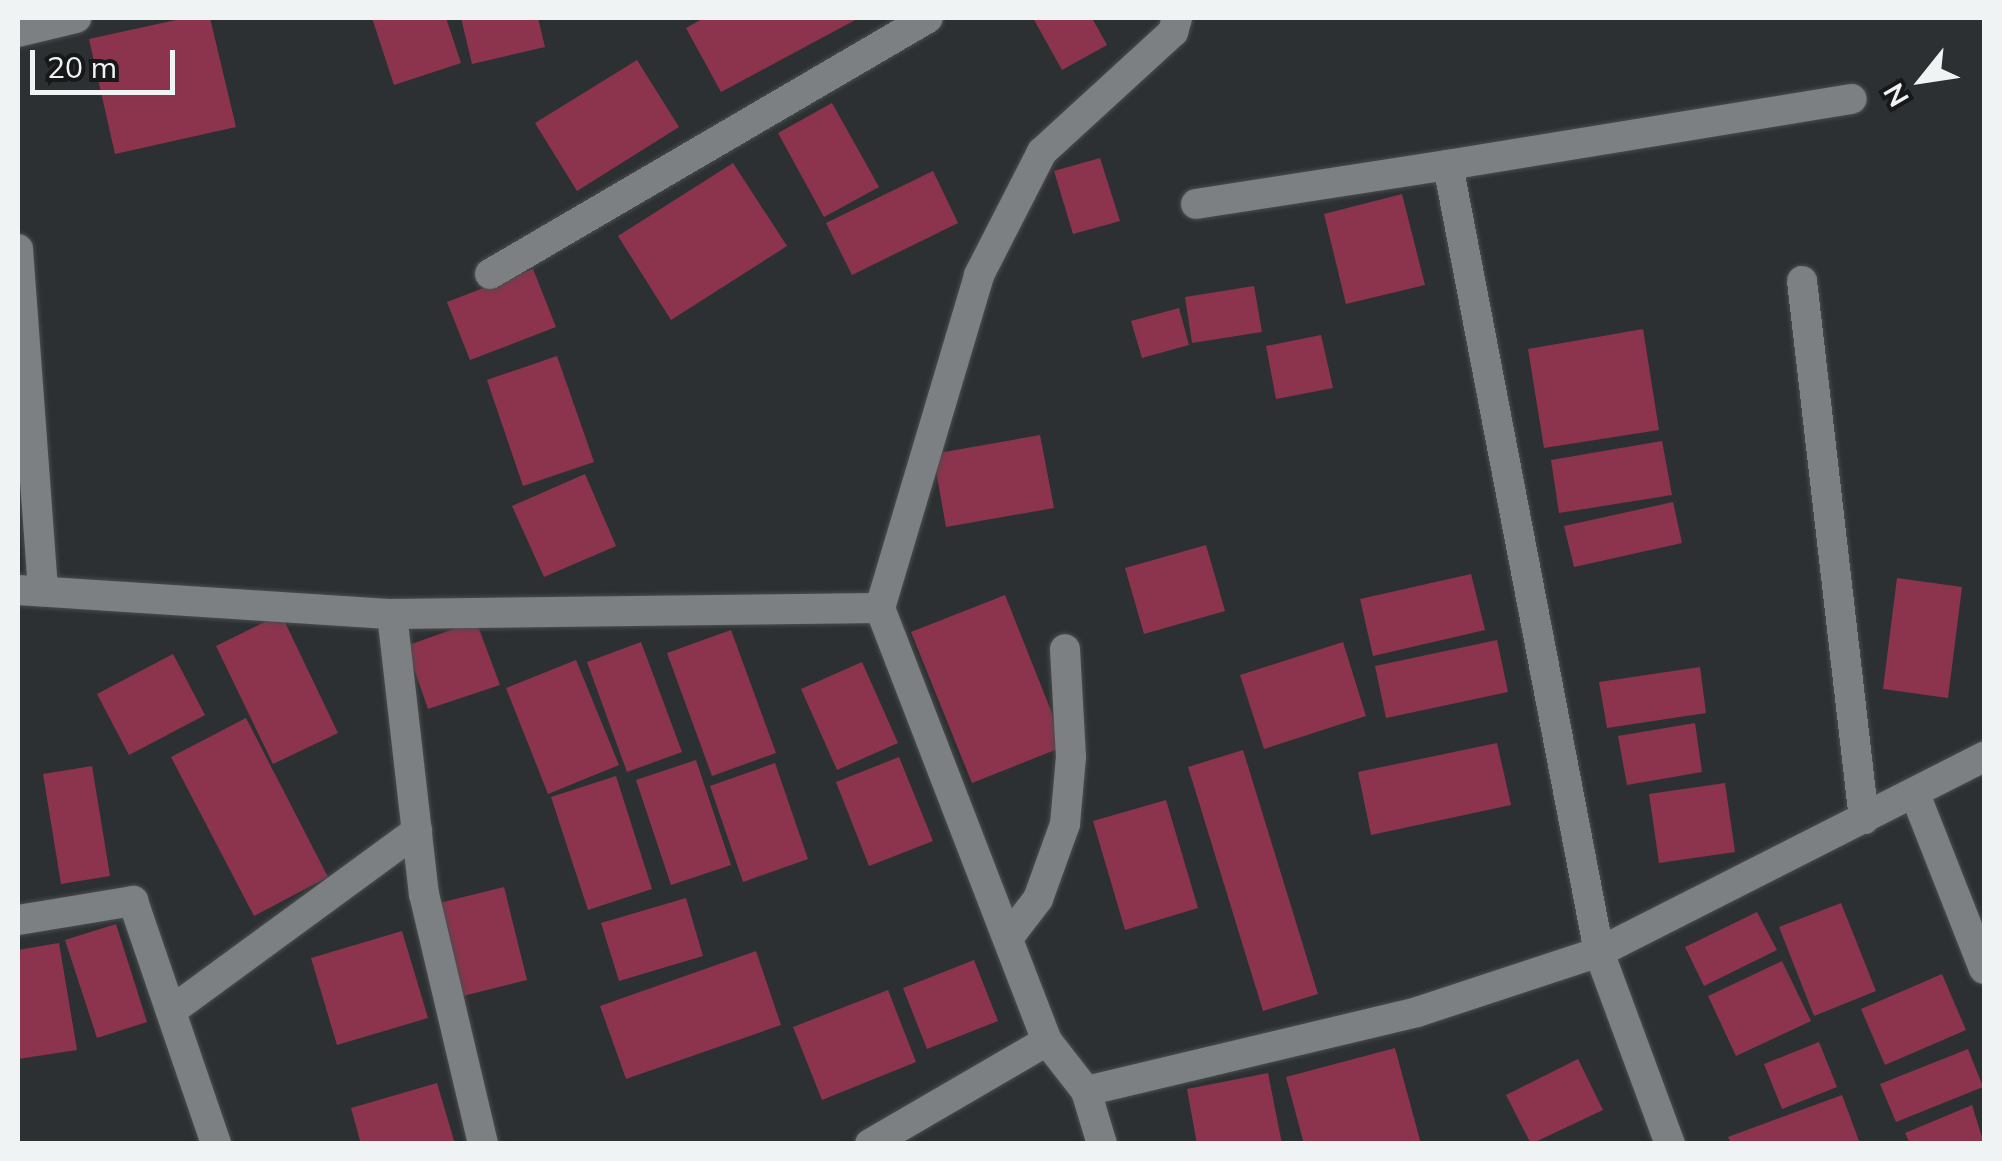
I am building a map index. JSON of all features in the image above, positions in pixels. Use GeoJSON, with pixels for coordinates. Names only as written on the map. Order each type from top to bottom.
{"type":"FeatureCollection","features":[{"type":"Feature","properties":{"kind":"street"},"geometry":{"type":"LineString","coordinates":[[18,32],[76,18]]}},
{"type":"Feature","properties":{"kind":"street"},"geometry":{"type":"LineString","coordinates":[[490,274],[928,18]]}},
{"type":"Feature","properties":{"kind":"street"},"geometry":{"type":"LineString","coordinates":[[1102,1144],[1086,1091],[1047,1042],[880,608],[979,275],[1042,152],[1173,32],[1177,18]]}},
{"type":"Feature","properties":{"kind":"street"},"geometry":{"type":"LineString","coordinates":[[1196,204],[1852,100]]}},
{"type":"Feature","properties":{"kind":"street"},"geometry":{"type":"LineString","coordinates":[[1448,165],[1599,952],[1670,1144]]}},
{"type":"Feature","properties":{"kind":"street"},"geometry":{"type":"LineString","coordinates":[[18,249],[30,591],[392,614],[880,608]]}},
{"type":"Feature","properties":{"kind":"street"},"geometry":{"type":"LineString","coordinates":[[1802,281],[1864,819]]}},
{"type":"Feature","properties":{"kind":"street"},"geometry":{"type":"LineString","coordinates":[[392,614],[424,894],[483,1144]]}},
{"type":"Feature","properties":{"kind":"street"},"geometry":{"type":"LineString","coordinates":[[1008,938],[1038,899],[1065,824],[1072,757],[1065,649]]}},
{"type":"Feature","properties":{"kind":"street"},"geometry":{"type":"LineString","coordinates":[[1086,1091],[1417,1012],[1599,952],[1984,757]]}},
{"type":"Feature","properties":{"kind":"street"},"geometry":{"type":"LineString","coordinates":[[1916,794],[1984,968]]}},
{"type":"Feature","properties":{"kind":"street"},"geometry":{"type":"LineString","coordinates":[[171,1012],[417,832]]}},
{"type":"Feature","properties":{"kind":"street"},"geometry":{"type":"LineString","coordinates":[[18,920],[133,901],[216,1144]]}},
{"type":"Feature","properties":{"kind":"street"},"geometry":{"type":"LineString","coordinates":[[870,1144],[1047,1042]]}},
{"type":"Feature","properties":{"kind":"building"},"geometry":{"type":"Polygon","coordinates":[[[185,18],[210,18],[236,127],[115,154],[89,39],[185,18]]]}},
{"type":"Feature","properties":{"kind":"building"},"geometry":{"type":"Polygon","coordinates":[[[372,18],[446,18],[461,63],[394,85],[372,18]]]}},
{"type":"Feature","properties":{"kind":"building"},"geometry":{"type":"Polygon","coordinates":[[[461,18],[538,18],[545,47],[472,64],[461,18]]]}},
{"type":"Feature","properties":{"kind":"building"},"geometry":{"type":"Polygon","coordinates":[[[704,18],[859,18],[721,92],[686,28],[704,18]]]}},
{"type":"Feature","properties":{"kind":"building"},"geometry":{"type":"Polygon","coordinates":[[[1033,18],[1092,18],[1107,45],[1062,70],[1033,18]]]}},
{"type":"Feature","properties":{"kind":"building"},"geometry":{"type":"Polygon","coordinates":[[[637,60],[679,127],[577,191],[535,123],[637,60]]]}},
{"type":"Feature","properties":{"kind":"building"},"geometry":{"type":"Polygon","coordinates":[[[832,103],[879,187],[824,217],[778,133],[832,103]]]}},
{"type":"Feature","properties":{"kind":"building"},"geometry":{"type":"Polygon","coordinates":[[[1100,158],[1120,221],[1073,234],[1054,171],[1100,158]]]}},
{"type":"Feature","properties":{"kind":"building"},"geometry":{"type":"Polygon","coordinates":[[[733,163],[787,246],[671,320],[618,236],[733,163]]]}},
{"type":"Feature","properties":{"kind":"building"},"geometry":{"type":"Polygon","coordinates":[[[933,171],[958,223],[852,275],[826,223],[933,171]]]}},
{"type":"Feature","properties":{"kind":"building"},"geometry":{"type":"Polygon","coordinates":[[[1402,194],[1425,285],[1346,304],[1324,214],[1402,194]]]}},
{"type":"Feature","properties":{"kind":"building"},"geometry":{"type":"Polygon","coordinates":[[[533,269],[556,327],[470,360],[447,302],[533,269]]]}},
{"type":"Feature","properties":{"kind":"building"},"geometry":{"type":"Polygon","coordinates":[[[1254,286],[1262,332],[1192,343],[1185,297],[1254,286]]]}},
{"type":"Feature","properties":{"kind":"building"},"geometry":{"type":"Polygon","coordinates":[[[1179,308],[1189,345],[1142,358],[1131,321],[1179,308]]]}},
{"type":"Feature","properties":{"kind":"building"},"geometry":{"type":"Polygon","coordinates":[[[1643,329],[1659,430],[1544,448],[1528,349],[1643,329]]]}},
{"type":"Feature","properties":{"kind":"building"},"geometry":{"type":"Polygon","coordinates":[[[1321,335],[1333,388],[1276,399],[1266,346],[1321,335]]]}},
{"type":"Feature","properties":{"kind":"building"},"geometry":{"type":"Polygon","coordinates":[[[557,356],[594,462],[523,486],[487,380],[557,356]]]}},
{"type":"Feature","properties":{"kind":"building"},"geometry":{"type":"Polygon","coordinates":[[[1040,435],[1054,508],[946,527],[933,454],[1040,435]]]}},
{"type":"Feature","properties":{"kind":"building"},"geometry":{"type":"Polygon","coordinates":[[[1662,441],[1672,495],[1559,513],[1551,460],[1662,441]]]}},
{"type":"Feature","properties":{"kind":"building"},"geometry":{"type":"Polygon","coordinates":[[[585,474],[616,546],[544,577],[512,506],[585,474]]]}},
{"type":"Feature","properties":{"kind":"building"},"geometry":{"type":"Polygon","coordinates":[[[1673,502],[1682,543],[1574,567],[1564,526],[1673,502]]]}},
{"type":"Feature","properties":{"kind":"building"},"geometry":{"type":"Polygon","coordinates":[[[1206,545],[1225,611],[1144,634],[1125,568],[1206,545]]]}},
{"type":"Feature","properties":{"kind":"building"},"geometry":{"type":"Polygon","coordinates":[[[1471,574],[1485,630],[1373,656],[1360,599],[1471,574]]]}},
{"type":"Feature","properties":{"kind":"building"},"geometry":{"type":"Polygon","coordinates":[[[1897,578],[1962,587],[1948,698],[1883,689],[1897,578]]]}},
{"type":"Feature","properties":{"kind":"building"},"geometry":{"type":"Polygon","coordinates":[[[1005,595],[1065,746],[972,783],[911,632],[1005,595]]]}},
{"type":"Feature","properties":{"kind":"building"},"geometry":{"type":"Polygon","coordinates":[[[281,614],[338,733],[273,764],[216,646],[281,614]]]}},
{"type":"Feature","properties":{"kind":"building"},"geometry":{"type":"Polygon","coordinates":[[[476,621],[500,685],[428,709],[406,646],[476,621]]]}},
{"type":"Feature","properties":{"kind":"building"},"geometry":{"type":"Polygon","coordinates":[[[731,630],[776,753],[712,776],[667,653],[731,630]]]}},
{"type":"Feature","properties":{"kind":"building"},"geometry":{"type":"Polygon","coordinates":[[[1497,640],[1508,692],[1386,718],[1375,666],[1497,640]]]}},
{"type":"Feature","properties":{"kind":"building"},"geometry":{"type":"Polygon","coordinates":[[[641,642],[682,752],[627,772],[587,662],[641,642]]]}},
{"type":"Feature","properties":{"kind":"building"},"geometry":{"type":"Polygon","coordinates":[[[1343,642],[1366,716],[1264,749],[1240,675],[1343,642]]]}},
{"type":"Feature","properties":{"kind":"building"},"geometry":{"type":"Polygon","coordinates":[[[173,654],[205,715],[129,755],[97,694],[173,654]]]}},
{"type":"Feature","properties":{"kind":"building"},"geometry":{"type":"Polygon","coordinates":[[[576,660],[619,765],[548,794],[506,688],[576,660]]]}},
{"type":"Feature","properties":{"kind":"building"},"geometry":{"type":"Polygon","coordinates":[[[862,662],[898,743],[837,770],[801,689],[862,662]]]}},
{"type":"Feature","properties":{"kind":"building"},"geometry":{"type":"Polygon","coordinates":[[[1700,667],[1706,713],[1607,728],[1599,682],[1700,667]]]}},
{"type":"Feature","properties":{"kind":"building"},"geometry":{"type":"Polygon","coordinates":[[[246,718],[328,877],[254,916],[171,757],[246,718]]]}},
{"type":"Feature","properties":{"kind":"building"},"geometry":{"type":"Polygon","coordinates":[[[1695,723],[1702,772],[1627,785],[1618,736],[1695,723]]]}},
{"type":"Feature","properties":{"kind":"building"},"geometry":{"type":"Polygon","coordinates":[[[1497,743],[1511,805],[1371,835],[1358,772],[1497,743]]]}},
{"type":"Feature","properties":{"kind":"building"},"geometry":{"type":"Polygon","coordinates":[[[1243,750],[1318,994],[1263,1011],[1188,767],[1243,750]]]}},
{"type":"Feature","properties":{"kind":"building"},"geometry":{"type":"Polygon","coordinates":[[[899,757],[933,841],[869,866],[836,782],[899,757]]]}},
{"type":"Feature","properties":{"kind":"building"},"geometry":{"type":"Polygon","coordinates":[[[696,760],[731,865],[671,885],[636,780],[696,760]]]}},
{"type":"Feature","properties":{"kind":"building"},"geometry":{"type":"Polygon","coordinates":[[[775,763],[808,859],[743,882],[710,786],[775,763]]]}},
{"type":"Feature","properties":{"kind":"building"},"geometry":{"type":"Polygon","coordinates":[[[92,766],[110,876],[61,884],[43,774],[92,766]]]}},
{"type":"Feature","properties":{"kind":"building"},"geometry":{"type":"Polygon","coordinates":[[[616,776],[652,889],[588,910],[551,797],[616,776]]]}},
{"type":"Feature","properties":{"kind":"building"},"geometry":{"type":"Polygon","coordinates":[[[1725,783],[1735,852],[1659,863],[1649,794],[1725,783]]]}},
{"type":"Feature","properties":{"kind":"building"},"geometry":{"type":"Polygon","coordinates":[[[1166,800],[1198,908],[1125,930],[1093,821],[1166,800]]]}},
{"type":"Feature","properties":{"kind":"building"},"geometry":{"type":"Polygon","coordinates":[[[504,887],[527,980],[463,996],[439,903],[504,887]]]}},
{"type":"Feature","properties":{"kind":"building"},"geometry":{"type":"Polygon","coordinates":[[[686,898],[703,956],[619,981],[601,923],[686,898]]]}},
{"type":"Feature","properties":{"kind":"building"},"geometry":{"type":"Polygon","coordinates":[[[1841,903],[1876,991],[1814,1016],[1779,927],[1841,903]]]}},
{"type":"Feature","properties":{"kind":"building"},"geometry":{"type":"Polygon","coordinates":[[[1757,912],[1777,950],[1704,986],[1685,947],[1757,912]]]}},
{"type":"Feature","properties":{"kind":"building"},"geometry":{"type":"Polygon","coordinates":[[[116,924],[147,1022],[97,1038],[65,940],[116,924]]]}},
{"type":"Feature","properties":{"kind":"building"},"geometry":{"type":"Polygon","coordinates":[[[402,931],[428,1018],[337,1045],[311,958],[402,931]]]}},
{"type":"Feature","properties":{"kind":"building"},"geometry":{"type":"Polygon","coordinates":[[[59,943],[77,1050],[18,1059],[18,950],[59,943]]]}},
{"type":"Feature","properties":{"kind":"building"},"geometry":{"type":"Polygon","coordinates":[[[756,951],[781,1025],[626,1079],[600,1006],[756,951]]]}},
{"type":"Feature","properties":{"kind":"building"},"geometry":{"type":"Polygon","coordinates":[[[974,960],[998,1021],[927,1049],[903,988],[974,960]]]}},
{"type":"Feature","properties":{"kind":"building"},"geometry":{"type":"Polygon","coordinates":[[[1782,961],[1811,1021],[1736,1056],[1708,996],[1782,961]]]}},
{"type":"Feature","properties":{"kind":"building"},"geometry":{"type":"Polygon","coordinates":[[[1942,974],[1966,1030],[1885,1065],[1861,1009],[1942,974]]]}},
{"type":"Feature","properties":{"kind":"building"},"geometry":{"type":"Polygon","coordinates":[[[888,990],[916,1062],[822,1100],[793,1027],[888,990]]]}},
{"type":"Feature","properties":{"kind":"building"},"geometry":{"type":"Polygon","coordinates":[[[1819,1042],[1837,1087],[1782,1109],[1764,1064],[1819,1042]]]}},
{"type":"Feature","properties":{"kind":"building"},"geometry":{"type":"Polygon","coordinates":[[[1395,1048],[1421,1144],[1304,1144],[1286,1077],[1395,1048]]]}},
{"type":"Feature","properties":{"kind":"building"},"geometry":{"type":"Polygon","coordinates":[[[1968,1049],[1983,1087],[1896,1122],[1880,1084],[1968,1049]]]}},
{"type":"Feature","properties":{"kind":"building"},"geometry":{"type":"Polygon","coordinates":[[[1578,1059],[1603,1110],[1531,1144],[1506,1095],[1578,1059]]]}},
{"type":"Feature","properties":{"kind":"building"},"geometry":{"type":"Polygon","coordinates":[[[1268,1073],[1282,1144],[1197,1144],[1187,1089],[1268,1073]]]}},
{"type":"Feature","properties":{"kind":"building"},"geometry":{"type":"Polygon","coordinates":[[[437,1083],[455,1144],[361,1144],[351,1108],[437,1083]]]}},
{"type":"Feature","properties":{"kind":"building"},"geometry":{"type":"Polygon","coordinates":[[[1842,1095],[1859,1141],[1731,1144],[1728,1137],[1842,1095]]]}},
{"type":"Feature","properties":{"kind":"building"},"geometry":{"type":"Polygon","coordinates":[[[1972,1105],[1984,1144],[1910,1144],[1905,1133],[1972,1105]]]}}]}
